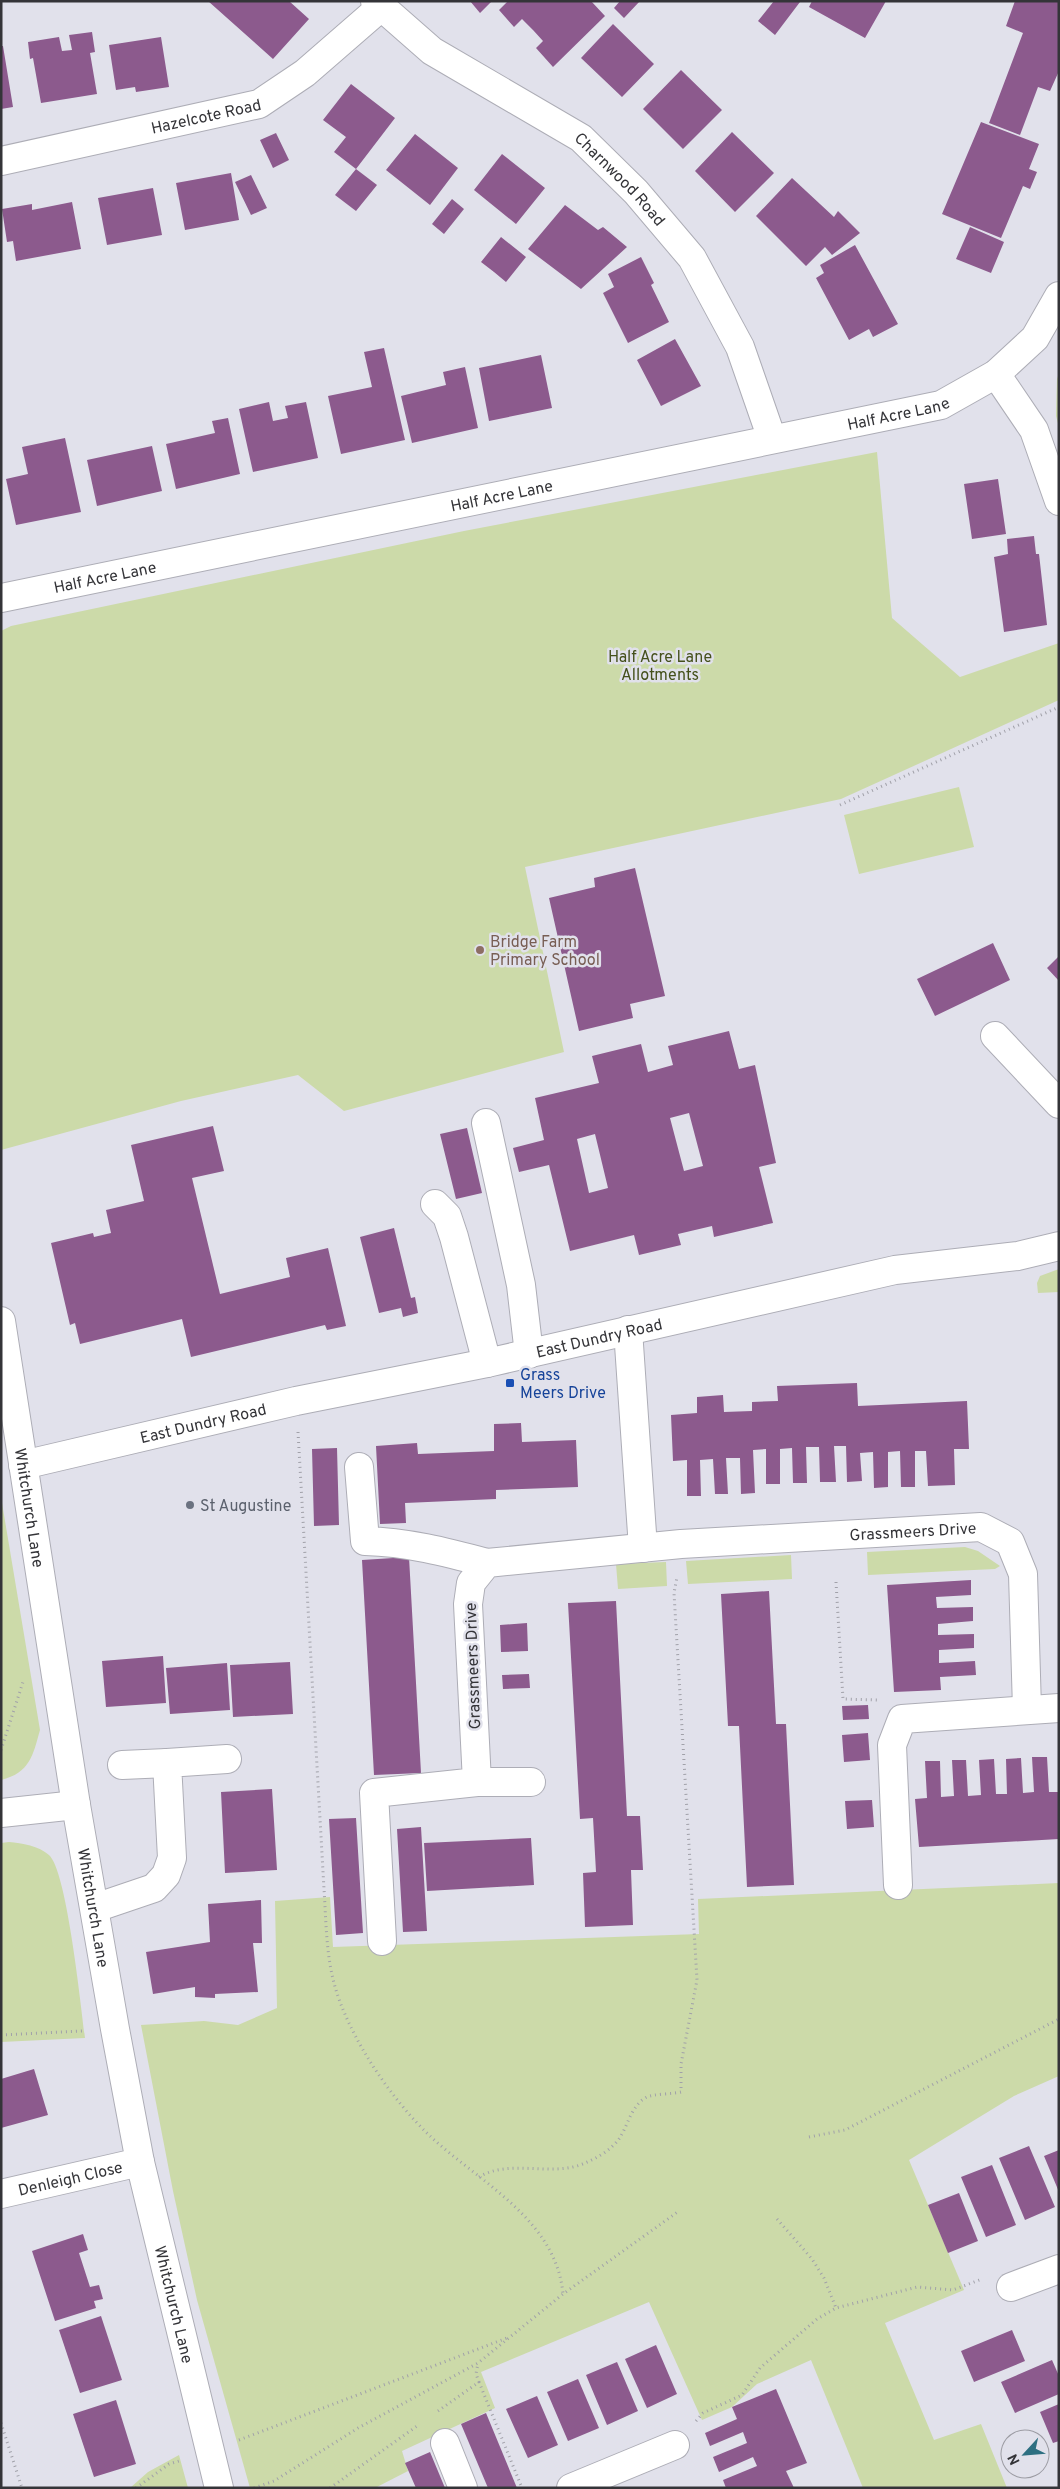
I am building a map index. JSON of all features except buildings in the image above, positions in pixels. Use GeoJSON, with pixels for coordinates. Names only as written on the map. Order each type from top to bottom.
{"type":"FeatureCollection","features":[{"type":"Feature","properties":{"kind":"street","name":"Hazelcote Road"},"geometry":{"type":"LineString","coordinates":[[1,161],[259,104],[304,73],[378,4]]}},
{"type":"Feature","properties":{"kind":"street","name":"Charnwood Road"},"geometry":{"type":"LineString","coordinates":[[378,4],[432,51],[581,138],[636,192],[696,266],[740,347],[772,439]]}},
{"type":"Feature","properties":{"kind":"street","name":"Half Acre Lane"},"geometry":{"type":"LineString","coordinates":[[1,598],[941,405],[996,374],[1035,338],[1059,296]]}},
{"type":"Feature","properties":{"kind":"street"},"geometry":{"type":"LineString","coordinates":[[996,374],[1034,430],[1059,501]]}},
{"type":"Feature","properties":{"kind":"street"},"geometry":{"type":"LineString","coordinates":[[995,1036],[1059,1104]]}},
{"type":"Feature","properties":{"kind":"street"},"geometry":{"type":"LineString","coordinates":[[486,1123],[521,1285],[529,1354]]}},
{"type":"Feature","properties":{"kind":"street"},"geometry":{"type":"LineString","coordinates":[[435,1204],[447,1216],[454,1237],[487,1363]]}},
{"type":"Feature","properties":{"kind":"street","name":"East Dundry Road"},"geometry":{"type":"LineString","coordinates":[[23,1465],[296,1401],[529,1354],[895,1270],[1018,1256],[1059,1246]]}},
{"type":"Feature","properties":{"kind":"street","name":"Whitchurch Lane"},"geometry":{"type":"LineString","coordinates":[[1,1321],[76,1805],[115,2029],[140,2162],[219,2488]]}},
{"type":"Feature","properties":{"kind":"street"},"geometry":{"type":"LineString","coordinates":[[628,1330],[643,1548]]}},
{"type":"Feature","properties":{"kind":"street"},"geometry":{"type":"LineString","coordinates":[[359,1467],[365,1541],[395,1542],[436,1549],[487,1563]]}},
{"type":"Feature","properties":{"kind":"street","name":"Grassmeers Drive"},"geometry":{"type":"LineString","coordinates":[[477,1782],[468,1604],[472,1583],[487,1563],[681,1544],[981,1527],[1010,1542],[1023,1574],[1027,1708]]}},
{"type":"Feature","properties":{"kind":"street"},"geometry":{"type":"LineString","coordinates":[[898,1885],[892,1745],[902,1719],[1027,1708],[1059,1708]]}},
{"type":"Feature","properties":{"kind":"street"},"geometry":{"type":"LineString","coordinates":[[122,1765],[227,1759]]}},
{"type":"Feature","properties":{"kind":"street"},"geometry":{"type":"LineString","coordinates":[[94,1908],[154,1888],[166,1875],[172,1858],[167,1763]]}},
{"type":"Feature","properties":{"kind":"street"},"geometry":{"type":"LineString","coordinates":[[382,1941],[374,1793],[477,1782],[531,1782]]}},
{"type":"Feature","properties":{"kind":"street"},"geometry":{"type":"LineString","coordinates":[[1,1813],[76,1805]]}},
{"type":"Feature","properties":{"kind":"street","name":"Denleigh Close"},"geometry":{"type":"LineString","coordinates":[[1,2194],[140,2162]]}},
{"type":"Feature","properties":{"kind":"street"},"geometry":{"type":"LineString","coordinates":[[1011,2287],[1059,2269]]}},
{"type":"Feature","properties":{"kind":"street"},"geometry":{"type":"LineString","coordinates":[[445,2443],[463,2488]]}},
{"type":"Feature","properties":{"kind":"street"},"geometry":{"type":"LineString","coordinates":[[571,2488],[620,2478],[675,2444]]}},
{"type":"Feature","properties":{"kind":"path"},"geometry":{"type":"LineString","coordinates":[[840,805],[1059,707]]}},
{"type":"Feature","properties":{"kind":"path"},"geometry":{"type":"LineString","coordinates":[[479,2177],[492,2170],[536,2167],[563,2169],[583,2164],[602,2154],[619,2139],[634,2109],[647,2097],[681,2092],[681,2064],[697,1980],[674,1593],[681,1544]]}},
{"type":"Feature","properties":{"kind":"path"},"geometry":{"type":"LineString","coordinates":[[836,1582],[842,1699],[875,1698],[902,1719]]}},
{"type":"Feature","properties":{"kind":"path"},"geometry":{"type":"LineString","coordinates":[[809,2137],[845,2130],[1059,2019]]}},
{"type":"Feature","properties":{"kind":"path"},"geometry":{"type":"LineString","coordinates":[[1,2035],[115,2029]]}},
{"type":"Feature","properties":{"kind":"path"},"geometry":{"type":"LineString","coordinates":[[254,2488],[274,2481],[358,2428],[478,2363],[563,2294],[679,2211]]}},
{"type":"Feature","properties":{"kind":"path"},"geometry":{"type":"LineString","coordinates":[[777,2219],[812,2259],[824,2278],[836,2308]]}},
{"type":"Feature","properties":{"kind":"path"},"geometry":{"type":"LineString","coordinates":[[675,2444],[703,2413],[742,2395],[760,2368],[817,2319],[836,2308],[917,2287],[953,2290],[990,2275],[1011,2287]]}},
{"type":"Feature","properties":{"kind":"path"},"geometry":{"type":"LineString","coordinates":[[136,2488],[169,2464],[209,2452],[509,2336]]}},
{"type":"Feature","properties":{"kind":"path"},"geometry":{"type":"LineString","coordinates":[[478,2363],[476,2374],[522,2488]]}},
{"type":"Feature","properties":{"kind":"path"},"geometry":{"type":"LineString","coordinates":[[433,2415],[479,2382]]}},
{"type":"Feature","properties":{"kind":"path"},"geometry":{"type":"LineString","coordinates":[[1,2423],[22,2488]]}},
{"type":"Feature","properties":{"kind":"path"},"geometry":{"type":"LineString","coordinates":[[330,2488],[418,2426]]}},
{"type":"Feature","properties":{"kind":"green space"},"geometry":{"type":"Polygon","coordinates":[[[1059,373],[1059,427],[1056,416],[1057,379],[1059,373]]]}},
{"type":"Feature","properties":{"kind":"green space","name":"Half Acre Lane Allotments"},"geometry":{"type":"Polygon","coordinates":[[[877,452],[892,618],[960,677],[1059,643],[1059,700],[841,799],[525,867],[564,1052],[344,1111],[298,1075],[181,1101],[1,1150],[1,631],[11,626],[464,531],[877,452]]]}},
{"type":"Feature","properties":{"kind":"green space"},"geometry":{"type":"Polygon","coordinates":[[[959,787],[974,847],[859,874],[844,815],[959,787]]]}},
{"type":"Feature","properties":{"kind":"green space"},"geometry":{"type":"Polygon","coordinates":[[[1059,1269],[1059,1292],[1038,1293],[1037,1283],[1040,1276],[1059,1269]]]}},
{"type":"Feature","properties":{"kind":"green space"},"geometry":{"type":"Polygon","coordinates":[[[1,1497],[40,1730],[29,1762],[18,1773],[1,1780],[1,1497]]]}},
{"type":"Feature","properties":{"kind":"green space"},"geometry":{"type":"Polygon","coordinates":[[[965,1547],[978,1551],[1000,1566],[995,1569],[868,1575],[867,1552],[965,1547]]]}},
{"type":"Feature","properties":{"kind":"green space"},"geometry":{"type":"Polygon","coordinates":[[[791,1555],[792,1579],[688,1584],[686,1561],[791,1555]]]}},
{"type":"Feature","properties":{"kind":"green space"},"geometry":{"type":"Polygon","coordinates":[[[666,1562],[667,1586],[618,1589],[616,1564],[666,1562]]]}},
{"type":"Feature","properties":{"kind":"green space"},"geometry":{"type":"Polygon","coordinates":[[[1,1843],[25,1844],[40,1849],[49,1855],[56,1866],[62,1886],[72,1941],[85,2038],[1,2042],[1,1843]]]}},
{"type":"Feature","properties":{"kind":"green space"},"geometry":{"type":"Polygon","coordinates":[[[1059,1883],[1059,2076],[1014,2096],[909,2160],[964,2290],[885,2323],[934,2440],[981,2424],[1000,2471],[1000,2479],[1003,2479],[1007,2488],[863,2488],[811,2360],[757,2384],[732,2407],[702,2420],[649,2302],[481,2372],[495,2408],[402,2451],[408,2471],[375,2488],[250,2488],[197,2300],[173,2191],[141,2025],[204,2021],[238,2025],[277,2008],[275,1901],[330,1897],[333,1947],[699,1934],[698,1899],[1059,1883]]]}},
{"type":"Feature","properties":{"kind":"green space"},"geometry":{"type":"Polygon","coordinates":[[[179,2455],[188,2488],[130,2488],[148,2472],[179,2455]]]}},
{"type":"Feature","properties":{"kind":"place","name":"Bridge Farm Primary School"},"geometry":{"type":"Point","coordinates":[480,950]}},
{"type":"Feature","properties":{"kind":"place","name":"Grass Meers Drive"},"geometry":{"type":"Point","coordinates":[510,1383]}},
{"type":"Feature","properties":{"kind":"place","name":"St Augustine"},"geometry":{"type":"Point","coordinates":[190,1505]}}]}
